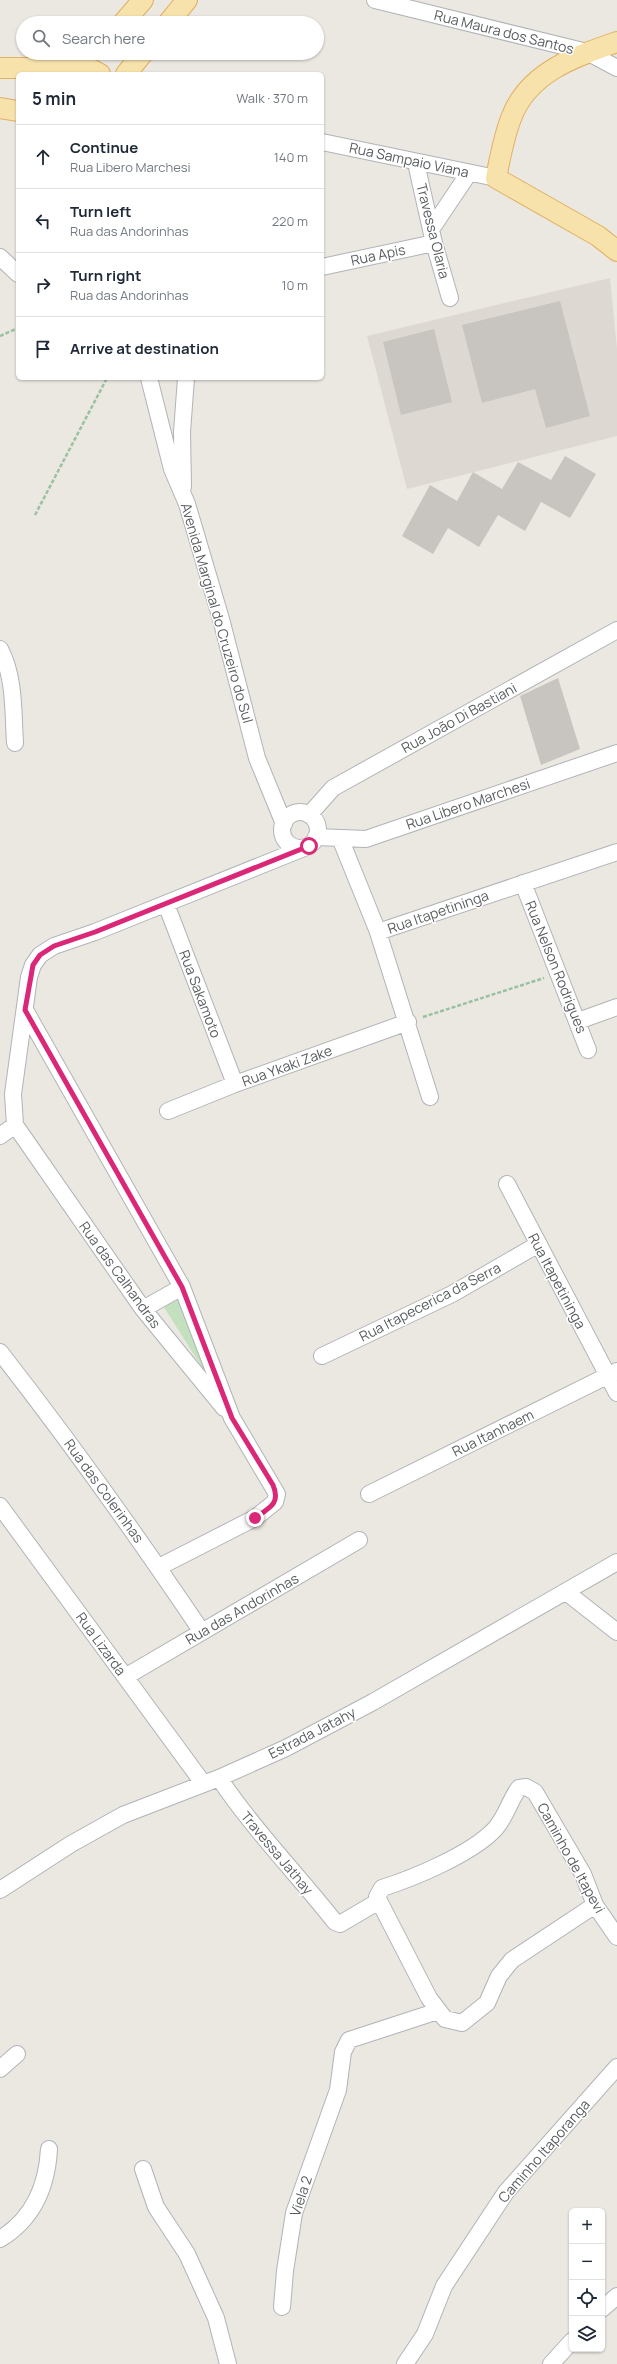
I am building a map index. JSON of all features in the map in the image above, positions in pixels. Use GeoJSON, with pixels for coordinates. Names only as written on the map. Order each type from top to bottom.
{"type":"FeatureCollection","features":[{"type":"Feature","properties":{"kind":"main road"},"geometry":{"type":"LineString","coordinates":[[129,16],[143,0]]}},
{"type":"Feature","properties":{"kind":"main road"},"geometry":{"type":"LineString","coordinates":[[174,16],[187,0]]}},
{"type":"Feature","properties":{"kind":"main road"},"geometry":{"type":"LineString","coordinates":[[617,42],[587,52],[560,64],[527,91],[512,116],[496,178],[598,236],[617,251]]}},
{"type":"Feature","properties":{"kind":"main road"},"geometry":{"type":"LineString","coordinates":[[0,68],[50,71],[72,60]]}},
{"type":"Feature","properties":{"kind":"main road"},"geometry":{"type":"LineString","coordinates":[[79,60],[77,65],[87,67],[96,72]]}},
{"type":"Feature","properties":{"kind":"main road"},"geometry":{"type":"LineString","coordinates":[[128,72],[137,60]]}},
{"type":"Feature","properties":{"kind":"main road"},"geometry":{"type":"LineString","coordinates":[[0,108],[16,111]]}},
{"type":"Feature","properties":{"kind":"street","name":"Rua Maura dos Santos"},"geometry":{"type":"LineString","coordinates":[[375,0],[587,52],[617,68]]}},
{"type":"Feature","properties":{"kind":"street","name":"Rua Sampaio Viana"},"geometry":{"type":"LineString","coordinates":[[324,142],[416,163],[496,178]]}},
{"type":"Feature","properties":{"kind":"street","name":"Travessa Olaria"},"geometry":{"type":"LineString","coordinates":[[416,163],[450,298]]}},
{"type":"Feature","properties":{"kind":"street"},"geometry":{"type":"LineString","coordinates":[[433,235],[469,173]]}},
{"type":"Feature","properties":{"kind":"street","name":"Rua Apis"},"geometry":{"type":"LineString","coordinates":[[324,266],[433,235]]}},
{"type":"Feature","properties":{"kind":"street"},"geometry":{"type":"LineString","coordinates":[[0,257],[16,272]]}},
{"type":"Feature","properties":{"kind":"street","name":"Avenida Marginal do Cruzeiro do Sul"},"geometry":{"type":"LineString","coordinates":[[150,380],[172,469],[183,494],[221,619],[257,758],[284,824]]}},
{"type":"Feature","properties":{"kind":"street"},"geometry":{"type":"LineString","coordinates":[[183,494],[182,432],[186,380]]}},
{"type":"Feature","properties":{"kind":"street","name":"Rua João Di Bastiani"},"geometry":{"type":"LineString","coordinates":[[309,815],[333,788],[617,630]]}},
{"type":"Feature","properties":{"kind":"street"},"geometry":{"type":"LineString","coordinates":[[0,649],[6,661],[12,695],[15,743]]}},
{"type":"Feature","properties":{"kind":"street","name":"Rua Libero Marchesi"},"geometry":{"type":"LineString","coordinates":[[316,837],[366,839],[617,753]]}},
{"type":"Feature","properties":{"kind":"street"},"geometry":{"type":"LineString","coordinates":[[0,1136],[15,1125],[13,1094],[29,977],[33,965],[40,955],[54,946],[166,904],[309,846],[316,837],[316,822],[309,815],[297,813],[292,815],[284,824],[282,829],[285,839],[293,846],[304,848]]}},
{"type":"Feature","properties":{"kind":"street"},"geometry":{"type":"LineString","coordinates":[[340,838],[378,932]]}},
{"type":"Feature","properties":{"kind":"street","name":"Rua Itapetininga"},"geometry":{"type":"LineString","coordinates":[[430,1097],[408,1022],[378,932],[617,852]]}},
{"type":"Feature","properties":{"kind":"street","name":"Rua Nelson Rodrigues"},"geometry":{"type":"LineString","coordinates":[[522,883],[578,1021],[588,1050]]}},
{"type":"Feature","properties":{"kind":"street","name":"Rua Sakamoto"},"geometry":{"type":"LineString","coordinates":[[166,904],[235,1084]]}},
{"type":"Feature","properties":{"kind":"street"},"geometry":{"type":"LineString","coordinates":[[578,1021],[617,1008]]}},
{"type":"Feature","properties":{"kind":"street"},"geometry":{"type":"LineString","coordinates":[[25,1010],[182,1287],[232,1418],[277,1494],[275,1502],[255,1518],[159,1567]]}},
{"type":"Feature","properties":{"kind":"street","name":"Rua Ykaki Zake"},"geometry":{"type":"LineString","coordinates":[[168,1111],[235,1084],[408,1022]]}},
{"type":"Feature","properties":{"kind":"street","name":"Rua das Calhandras"},"geometry":{"type":"LineString","coordinates":[[15,1125],[143,1309],[232,1418]]}},
{"type":"Feature","properties":{"kind":"street","name":"Rua Itapetininga"},"geometry":{"type":"LineString","coordinates":[[507,1184],[538,1245],[612,1374],[617,1393]]}},
{"type":"Feature","properties":{"kind":"street","name":"Rua Itapecerica da Serra"},"geometry":{"type":"LineString","coordinates":[[322,1356],[452,1294],[538,1245]]}},
{"type":"Feature","properties":{"kind":"street"},"geometry":{"type":"LineString","coordinates":[[143,1309],[182,1287]]}},
{"type":"Feature","properties":{"kind":"street","name":"Rua das Colerinhas"},"geometry":{"type":"LineString","coordinates":[[0,1352],[52,1420],[159,1567],[202,1632]]}},
{"type":"Feature","properties":{"kind":"street","name":"Rua Itanhaem"},"geometry":{"type":"LineString","coordinates":[[369,1494],[612,1374]]}},
{"type":"Feature","properties":{"kind":"street","name":"Rua Lizarda"},"geometry":{"type":"LineString","coordinates":[[0,1506],[202,1783]]}},
{"type":"Feature","properties":{"kind":"street","name":"Rua das Andorinhas"},"geometry":{"type":"LineString","coordinates":[[125,1677],[359,1540]]}},
{"type":"Feature","properties":{"kind":"street","name":"Estrada Jatahy"},"geometry":{"type":"LineString","coordinates":[[0,1890],[71,1844],[122,1815],[202,1783],[219,1778],[286,1748],[373,1702],[617,1562]]}},
{"type":"Feature","properties":{"kind":"street"},"geometry":{"type":"LineString","coordinates":[[566,1592],[617,1632]]}},
{"type":"Feature","properties":{"kind":"street","name":"Travessa Jathay"},"geometry":{"type":"LineString","coordinates":[[219,1778],[252,1825],[296,1873],[335,1922],[340,1924]]}},
{"type":"Feature","properties":{"kind":"street","name":"Caminho de Itapevi"},"geometry":{"type":"LineString","coordinates":[[340,1924],[379,1901],[378,1894],[382,1888],[417,1877],[479,1842],[494,1830],[504,1816],[510,1800],[523,1787],[534,1792],[583,1874],[595,1905],[617,1937]]}},
{"type":"Feature","properties":{"kind":"street"},"geometry":{"type":"LineString","coordinates":[[379,1901],[429,1998],[445,2019],[462,2023],[487,2003],[498,1976],[512,1960],[595,1905]]}},
{"type":"Feature","properties":{"kind":"street","name":"Viela 2"},"geometry":{"type":"LineString","coordinates":[[282,2307],[285,2271],[294,2213],[338,2090],[343,2052],[349,2040],[438,2011]]}},
{"type":"Feature","properties":{"kind":"street"},"geometry":{"type":"LineString","coordinates":[[0,2069],[17,2054]]}},
{"type":"Feature","properties":{"kind":"street","name":"Caminho Itaporanga"},"geometry":{"type":"LineString","coordinates":[[405,2364],[425,2334],[444,2286],[506,2192],[617,2067]]}},
{"type":"Feature","properties":{"kind":"street"},"geometry":{"type":"LineString","coordinates":[[0,2238],[23,2220],[38,2198],[45,2182],[49,2149]]}},
{"type":"Feature","properties":{"kind":"street"},"geometry":{"type":"LineString","coordinates":[[143,2169],[156,2207],[187,2254],[216,2318],[228,2364]]}},
{"type":"Feature","properties":{"kind":"street"},"geometry":{"type":"LineString","coordinates":[[605,2306],[617,2296]]}},
{"type":"Feature","properties":{"kind":"street"},"geometry":{"type":"LineString","coordinates":[[551,2364],[569,2344]]}},
{"type":"Feature","properties":{"kind":"path"},"geometry":{"type":"LineString","coordinates":[[0,336],[16,329]]}},
{"type":"Feature","properties":{"kind":"path"},"geometry":{"type":"LineString","coordinates":[[35,515],[106,380]]}},
{"type":"Feature","properties":{"kind":"path"},"geometry":{"type":"LineString","coordinates":[[408,1022],[559,973]]}},
{"type":"Feature","properties":{"kind":"shaded area"},"geometry":{"type":"Polygon","coordinates":[[[610,278],[617,349],[617,436],[407,489],[367,336],[610,278]]]}},
{"type":"Feature","properties":{"kind":"green space"},"geometry":{"type":"Polygon","coordinates":[[[176,1295],[229,1410],[162,1304],[176,1295]]]}},
{"type":"Feature","properties":{"kind":"building"},"geometry":{"type":"Polygon","coordinates":[[[560,301],[590,416],[546,428],[535,389],[482,403],[462,325],[560,301]]]}},
{"type":"Feature","properties":{"kind":"building"},"geometry":{"type":"Polygon","coordinates":[[[434,329],[452,402],[401,415],[383,342],[434,329]]]}},
{"type":"Feature","properties":{"kind":"building"},"geometry":{"type":"Polygon","coordinates":[[[565,456],[596,474],[570,518],[541,502],[525,531],[498,515],[479,547],[448,528],[433,554],[402,536],[430,485],[457,501],[473,472],[502,489],[518,462],[551,480],[565,456]]]}},
{"type":"Feature","properties":{"kind":"building"},"geometry":{"type":"Polygon","coordinates":[[[558,678],[580,749],[541,765],[520,696],[558,678]]]}},
{"type":"Feature","properties":{"kind":"route"},"geometry":{"type":"LineString","coordinates":[[255,1518],[275,1502],[277,1494],[273,1485],[232,1418],[182,1287],[25,1010],[29,977],[33,965],[40,955],[54,946],[95,932],[309,846]]}}]}
